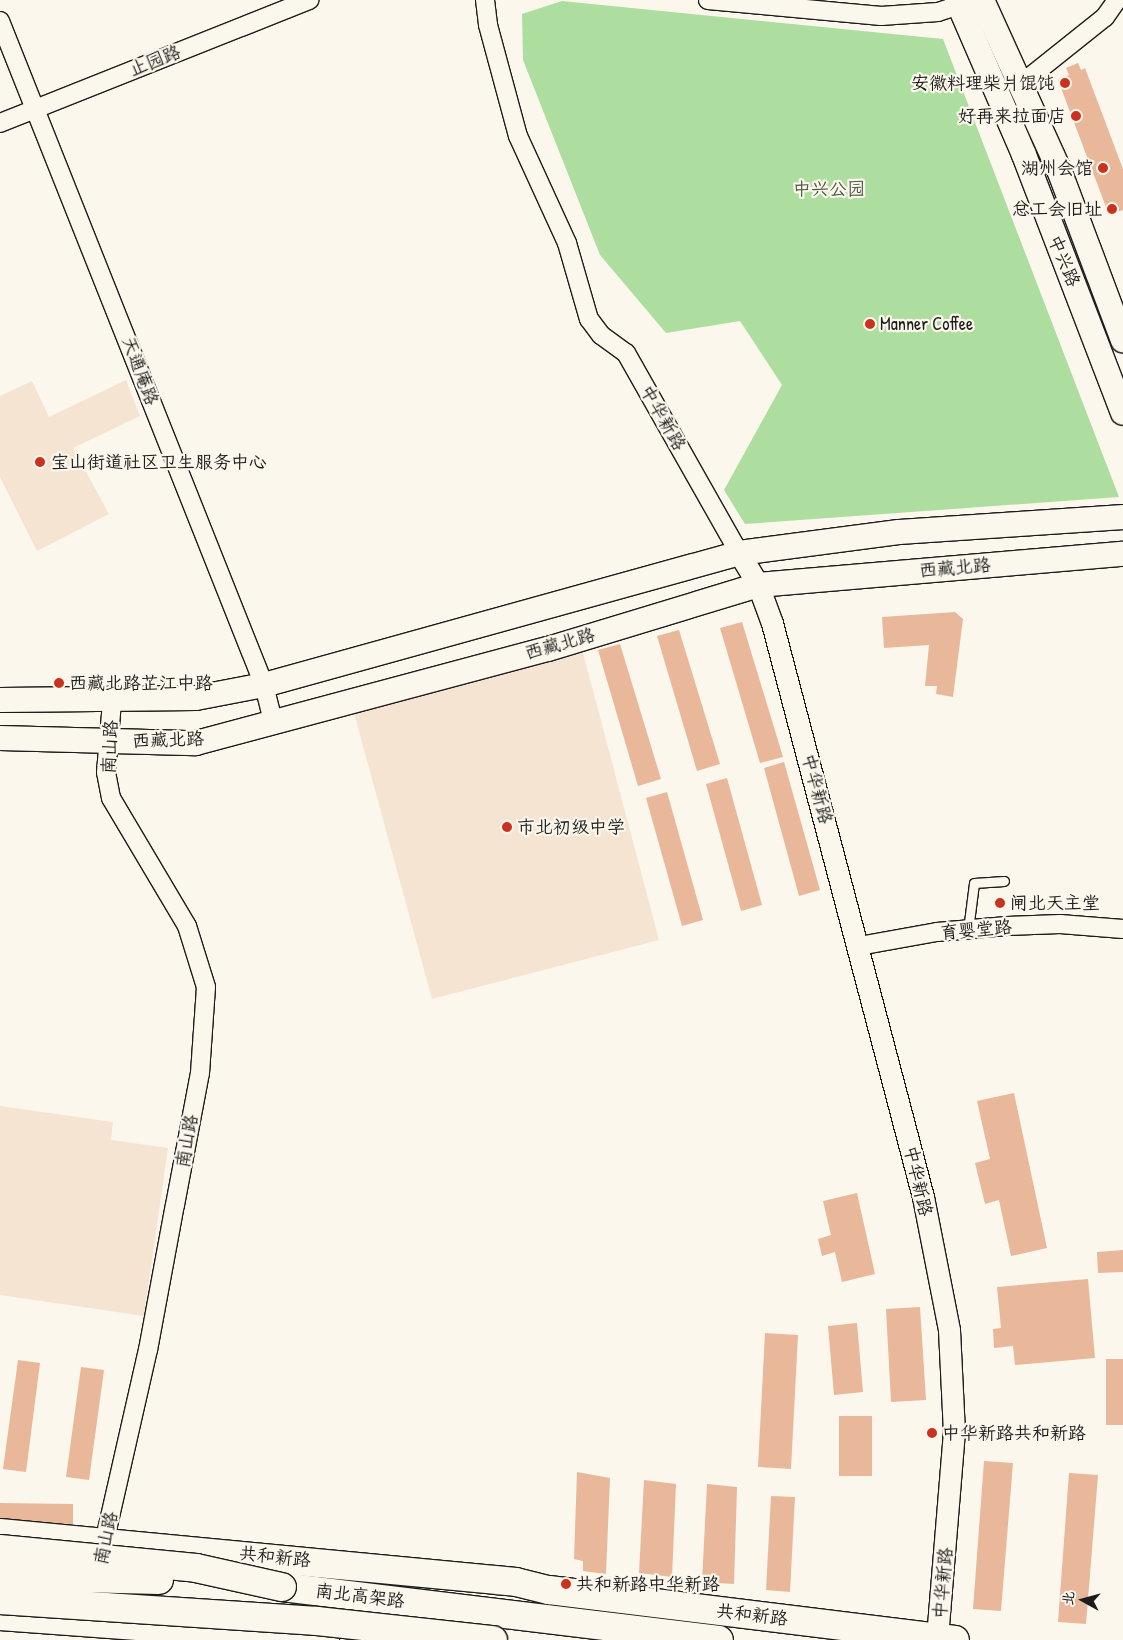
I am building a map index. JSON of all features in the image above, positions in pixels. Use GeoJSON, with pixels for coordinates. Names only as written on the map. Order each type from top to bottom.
{"type":"FeatureCollection","features":[{"type":"Feature","properties":{"kind":"main road","name":"中兴路"},"geometry":{"type":"LineString","coordinates":[[968,2],[1021,84],[1123,340]]}},
{"type":"Feature","properties":{"kind":"main road","name":"中兴路"},"geometry":{"type":"LineString","coordinates":[[968,2],[1123,413]]}},
{"type":"Feature","properties":{"kind":"main road"},"geometry":{"type":"LineString","coordinates":[[0,700],[112,702],[196,698],[264,685],[739,553],[899,532],[1123,517]]}},
{"type":"Feature","properties":{"kind":"main road","name":"西藏北路"},"geometry":{"type":"LineString","coordinates":[[0,738],[196,743],[548,648],[758,585],[1123,554]]}},
{"type":"Feature","properties":{"kind":"main road","name":"共和新路"},"geometry":{"type":"LineString","coordinates":[[0,1533],[106,1547],[516,1582],[548,1590],[943,1639]]}},
{"type":"Feature","properties":{"kind":"main road","name":"共和新路"},"geometry":{"type":"LineString","coordinates":[[0,1549],[106,1547],[152,1563],[420,1591],[516,1596],[548,1590]]}},
{"type":"Feature","properties":{"kind":"main road"},"geometry":{"type":"LineString","coordinates":[[0,1549],[196,1568],[282,1587]]}},
{"type":"Feature","properties":{"kind":"main road","name":"南北高架路"},"geometry":{"type":"LineString","coordinates":[[0,1576],[282,1587],[719,1640]]}},
{"type":"Feature","properties":{"kind":"main road"},"geometry":{"type":"LineString","coordinates":[[0,1590],[94,1597],[411,1629],[443,1640]]}},
{"type":"Feature","properties":{"kind":"main road","name":"南北高架路"},"geometry":{"type":"LineString","coordinates":[[0,1600],[317,1621],[493,1640]]}},
{"type":"Feature","properties":{"kind":"main road"},"geometry":{"type":"LineString","coordinates":[[0,1616],[325,1640]]}},
{"type":"Feature","properties":{"kind":"main road"},"geometry":{"type":"LineString","coordinates":[[263,1635],[295,1617]]}},
{"type":"Feature","properties":{"kind":"street","name":"止园路"},"geometry":{"type":"LineString","coordinates":[[0,123],[309,0]]}},
{"type":"Feature","properties":{"kind":"street","name":"中华新路"},"geometry":{"type":"LineString","coordinates":[[485,0],[488,25],[518,136],[567,243],[590,320],[601,335],[626,353],[758,585],[772,623],[859,946],[923,1197],[949,1330],[954,1431],[943,1639]]}},
{"type":"Feature","properties":{"kind":"street"},"geometry":{"type":"LineString","coordinates":[[708,0],[881,16],[916,15],[968,2]]}},
{"type":"Feature","properties":{"kind":"street"},"geometry":{"type":"LineString","coordinates":[[1021,84],[1105,17],[1117,0]]}},
{"type":"Feature","properties":{"kind":"street","name":"天通庵路"},"geometry":{"type":"LineString","coordinates":[[0,21],[37,108],[264,685],[273,722]]}},
{"type":"Feature","properties":{"kind":"street","name":"南山路"},"geometry":{"type":"LineString","coordinates":[[94,1597],[148,1350],[200,1073],[206,988],[187,926],[111,798],[106,772],[112,702]]}},
{"type":"Feature","properties":{"kind":"street","name":"育婴堂路"},"geometry":{"type":"LineString","coordinates":[[859,946],[968,930],[1060,924],[1123,929]]}},
{"type":"Feature","properties":{"kind":"lane"},"geometry":{"type":"LineString","coordinates":[[968,930],[974,883],[1004,881]]}},
{"type":"Feature","properties":{"kind":"shaded area","name":"宝山街道社区卫生服务中心"},"geometry":{"type":"Polygon","coordinates":[[[126,380],[140,416],[73,448],[109,514],[37,551],[0,477],[0,396],[32,381],[49,417],[126,380]]]}},
{"type":"Feature","properties":{"kind":"shaded area","name":"市北初级中学"},"geometry":{"type":"Polygon","coordinates":[[[582,649],[659,940],[432,999],[354,713],[582,649]]]}},
{"type":"Feature","properties":{"kind":"shaded area"},"geometry":{"type":"Polygon","coordinates":[[[0,1106],[113,1122],[111,1140],[168,1148],[144,1316],[0,1295],[0,1106]]]}},
{"type":"Feature","properties":{"kind":"green space","name":"中兴公园"},"geometry":{"type":"Polygon","coordinates":[[[562,1],[943,39],[1119,497],[745,524],[724,490],[782,385],[740,321],[666,333],[600,255],[523,60],[522,14],[562,1]]]}},
{"type":"Feature","properties":{"kind":"building"},"geometry":{"type":"Polygon","coordinates":[[[1078,63],[1081,70],[1085,68],[1123,169],[1123,210],[1109,215],[1058,80],[1069,75],[1066,68],[1078,63]]]}},
{"type":"Feature","properties":{"kind":"building"},"geometry":{"type":"Polygon","coordinates":[[[955,612],[963,619],[953,697],[936,694],[937,686],[925,686],[929,645],[884,648],[882,617],[955,612]]]}},
{"type":"Feature","properties":{"kind":"building"},"geometry":{"type":"Polygon","coordinates":[[[742,622],[783,757],[760,763],[720,628],[742,622]]]}},
{"type":"Feature","properties":{"kind":"building"},"geometry":{"type":"Polygon","coordinates":[[[679,630],[720,764],[697,771],[657,636],[679,630]]]}},
{"type":"Feature","properties":{"kind":"building"},"geometry":{"type":"Polygon","coordinates":[[[620,644],[661,779],[638,786],[598,650],[620,644]]]}},
{"type":"Feature","properties":{"kind":"building"},"geometry":{"type":"Polygon","coordinates":[[[784,762],[820,890],[799,896],[764,768],[784,762]]]}},
{"type":"Feature","properties":{"kind":"building"},"geometry":{"type":"Polygon","coordinates":[[[727,778],[762,905],[741,911],[706,784],[727,778]]]}},
{"type":"Feature","properties":{"kind":"building"},"geometry":{"type":"Polygon","coordinates":[[[667,792],[703,920],[682,926],[646,798],[667,792]]]}},
{"type":"Feature","properties":{"kind":"building"},"geometry":{"type":"Polygon","coordinates":[[[1014,1093],[1047,1248],[1011,1256],[999,1200],[985,1204],[975,1163],[990,1159],[977,1101],[1014,1093]]]}},
{"type":"Feature","properties":{"kind":"building"},"geometry":{"type":"Polygon","coordinates":[[[857,1193],[875,1274],[842,1282],[835,1252],[822,1256],[818,1239],[831,1235],[823,1201],[857,1193]]]}},
{"type":"Feature","properties":{"kind":"building"},"geometry":{"type":"Polygon","coordinates":[[[1123,1250],[1123,1272],[1098,1273],[1097,1252],[1123,1250]]]}},
{"type":"Feature","properties":{"kind":"building"},"geometry":{"type":"Polygon","coordinates":[[[1088,1279],[1095,1358],[1015,1365],[1013,1346],[994,1348],[993,1329],[1001,1328],[997,1287],[1088,1279]]]}},
{"type":"Feature","properties":{"kind":"building"},"geometry":{"type":"Polygon","coordinates":[[[920,1307],[926,1400],[891,1402],[886,1309],[920,1307]]]}},
{"type":"Feature","properties":{"kind":"building"},"geometry":{"type":"Polygon","coordinates":[[[857,1323],[863,1392],[834,1395],[828,1326],[857,1323]]]}},
{"type":"Feature","properties":{"kind":"building"},"geometry":{"type":"Polygon","coordinates":[[[765,1333],[798,1335],[791,1469],[758,1467],[765,1333]]]}},
{"type":"Feature","properties":{"kind":"building"},"geometry":{"type":"Polygon","coordinates":[[[1106,1359],[1123,1359],[1123,1425],[1106,1425],[1106,1359]]]}},
{"type":"Feature","properties":{"kind":"building"},"geometry":{"type":"Polygon","coordinates":[[[18,1360],[40,1363],[26,1472],[3,1469],[18,1360]]]}},
{"type":"Feature","properties":{"kind":"building"},"geometry":{"type":"Polygon","coordinates":[[[81,1367],[104,1370],[89,1480],[66,1477],[81,1367]]]}},
{"type":"Feature","properties":{"kind":"building"},"geometry":{"type":"Polygon","coordinates":[[[839,1416],[872,1416],[872,1476],[839,1476],[839,1416]]]}},
{"type":"Feature","properties":{"kind":"building"},"geometry":{"type":"Polygon","coordinates":[[[984,1461],[1013,1463],[1001,1611],[973,1609],[984,1461]]]}},
{"type":"Feature","properties":{"kind":"building"},"geometry":{"type":"Polygon","coordinates":[[[577,1472],[610,1478],[606,1574],[583,1571],[583,1561],[574,1559],[577,1472]]]}},
{"type":"Feature","properties":{"kind":"building"},"geometry":{"type":"Polygon","coordinates":[[[1069,1473],[1098,1475],[1086,1624],[1058,1622],[1069,1473]]]}},
{"type":"Feature","properties":{"kind":"building"},"geometry":{"type":"Polygon","coordinates":[[[644,1480],[676,1484],[672,1577],[639,1573],[644,1480]]]}},
{"type":"Feature","properties":{"kind":"building"},"geometry":{"type":"Polygon","coordinates":[[[707,1484],[737,1487],[734,1584],[702,1582],[707,1484]]]}},
{"type":"Feature","properties":{"kind":"building"},"geometry":{"type":"Polygon","coordinates":[[[771,1496],[795,1497],[790,1592],[766,1590],[771,1496]]]}},
{"type":"Feature","properties":{"kind":"building"},"geometry":{"type":"Polygon","coordinates":[[[0,1503],[73,1504],[73,1524],[0,1523],[0,1503]]]}},
{"type":"Feature","properties":{"kind":"place","name":"安徽料理柴爿馄饨"},"geometry":{"type":"Point","coordinates":[1065,83]}},
{"type":"Feature","properties":{"kind":"place","name":"好再来拉面店"},"geometry":{"type":"Point","coordinates":[1076,116]}},
{"type":"Feature","properties":{"kind":"place","name":"湖州会馆"},"geometry":{"type":"Point","coordinates":[1103,168]}},
{"type":"Feature","properties":{"kind":"place","name":"总工会旧址"},"geometry":{"type":"Point","coordinates":[1112,209]}},
{"type":"Feature","properties":{"kind":"place","name":"Manner Coffee"},"geometry":{"type":"Point","coordinates":[870,324]}},
{"type":"Feature","properties":{"kind":"place","name":"宝山街道社区卫生服务中心"},"geometry":{"type":"Point","coordinates":[40,462]}},
{"type":"Feature","properties":{"kind":"place","name":"西藏北路芷江中路"},"geometry":{"type":"Point","coordinates":[59,683]}},
{"type":"Feature","properties":{"kind":"place","name":"市北初级中学"},"geometry":{"type":"Point","coordinates":[507,827]}},
{"type":"Feature","properties":{"kind":"place","name":"闸北天主堂"},"geometry":{"type":"Point","coordinates":[1000,903]}},
{"type":"Feature","properties":{"kind":"place","name":"中华新路共和新路"},"geometry":{"type":"Point","coordinates":[932,1433]}},
{"type":"Feature","properties":{"kind":"place","name":"共和新路中华新路"},"geometry":{"type":"Point","coordinates":[566,1584]}}]}
